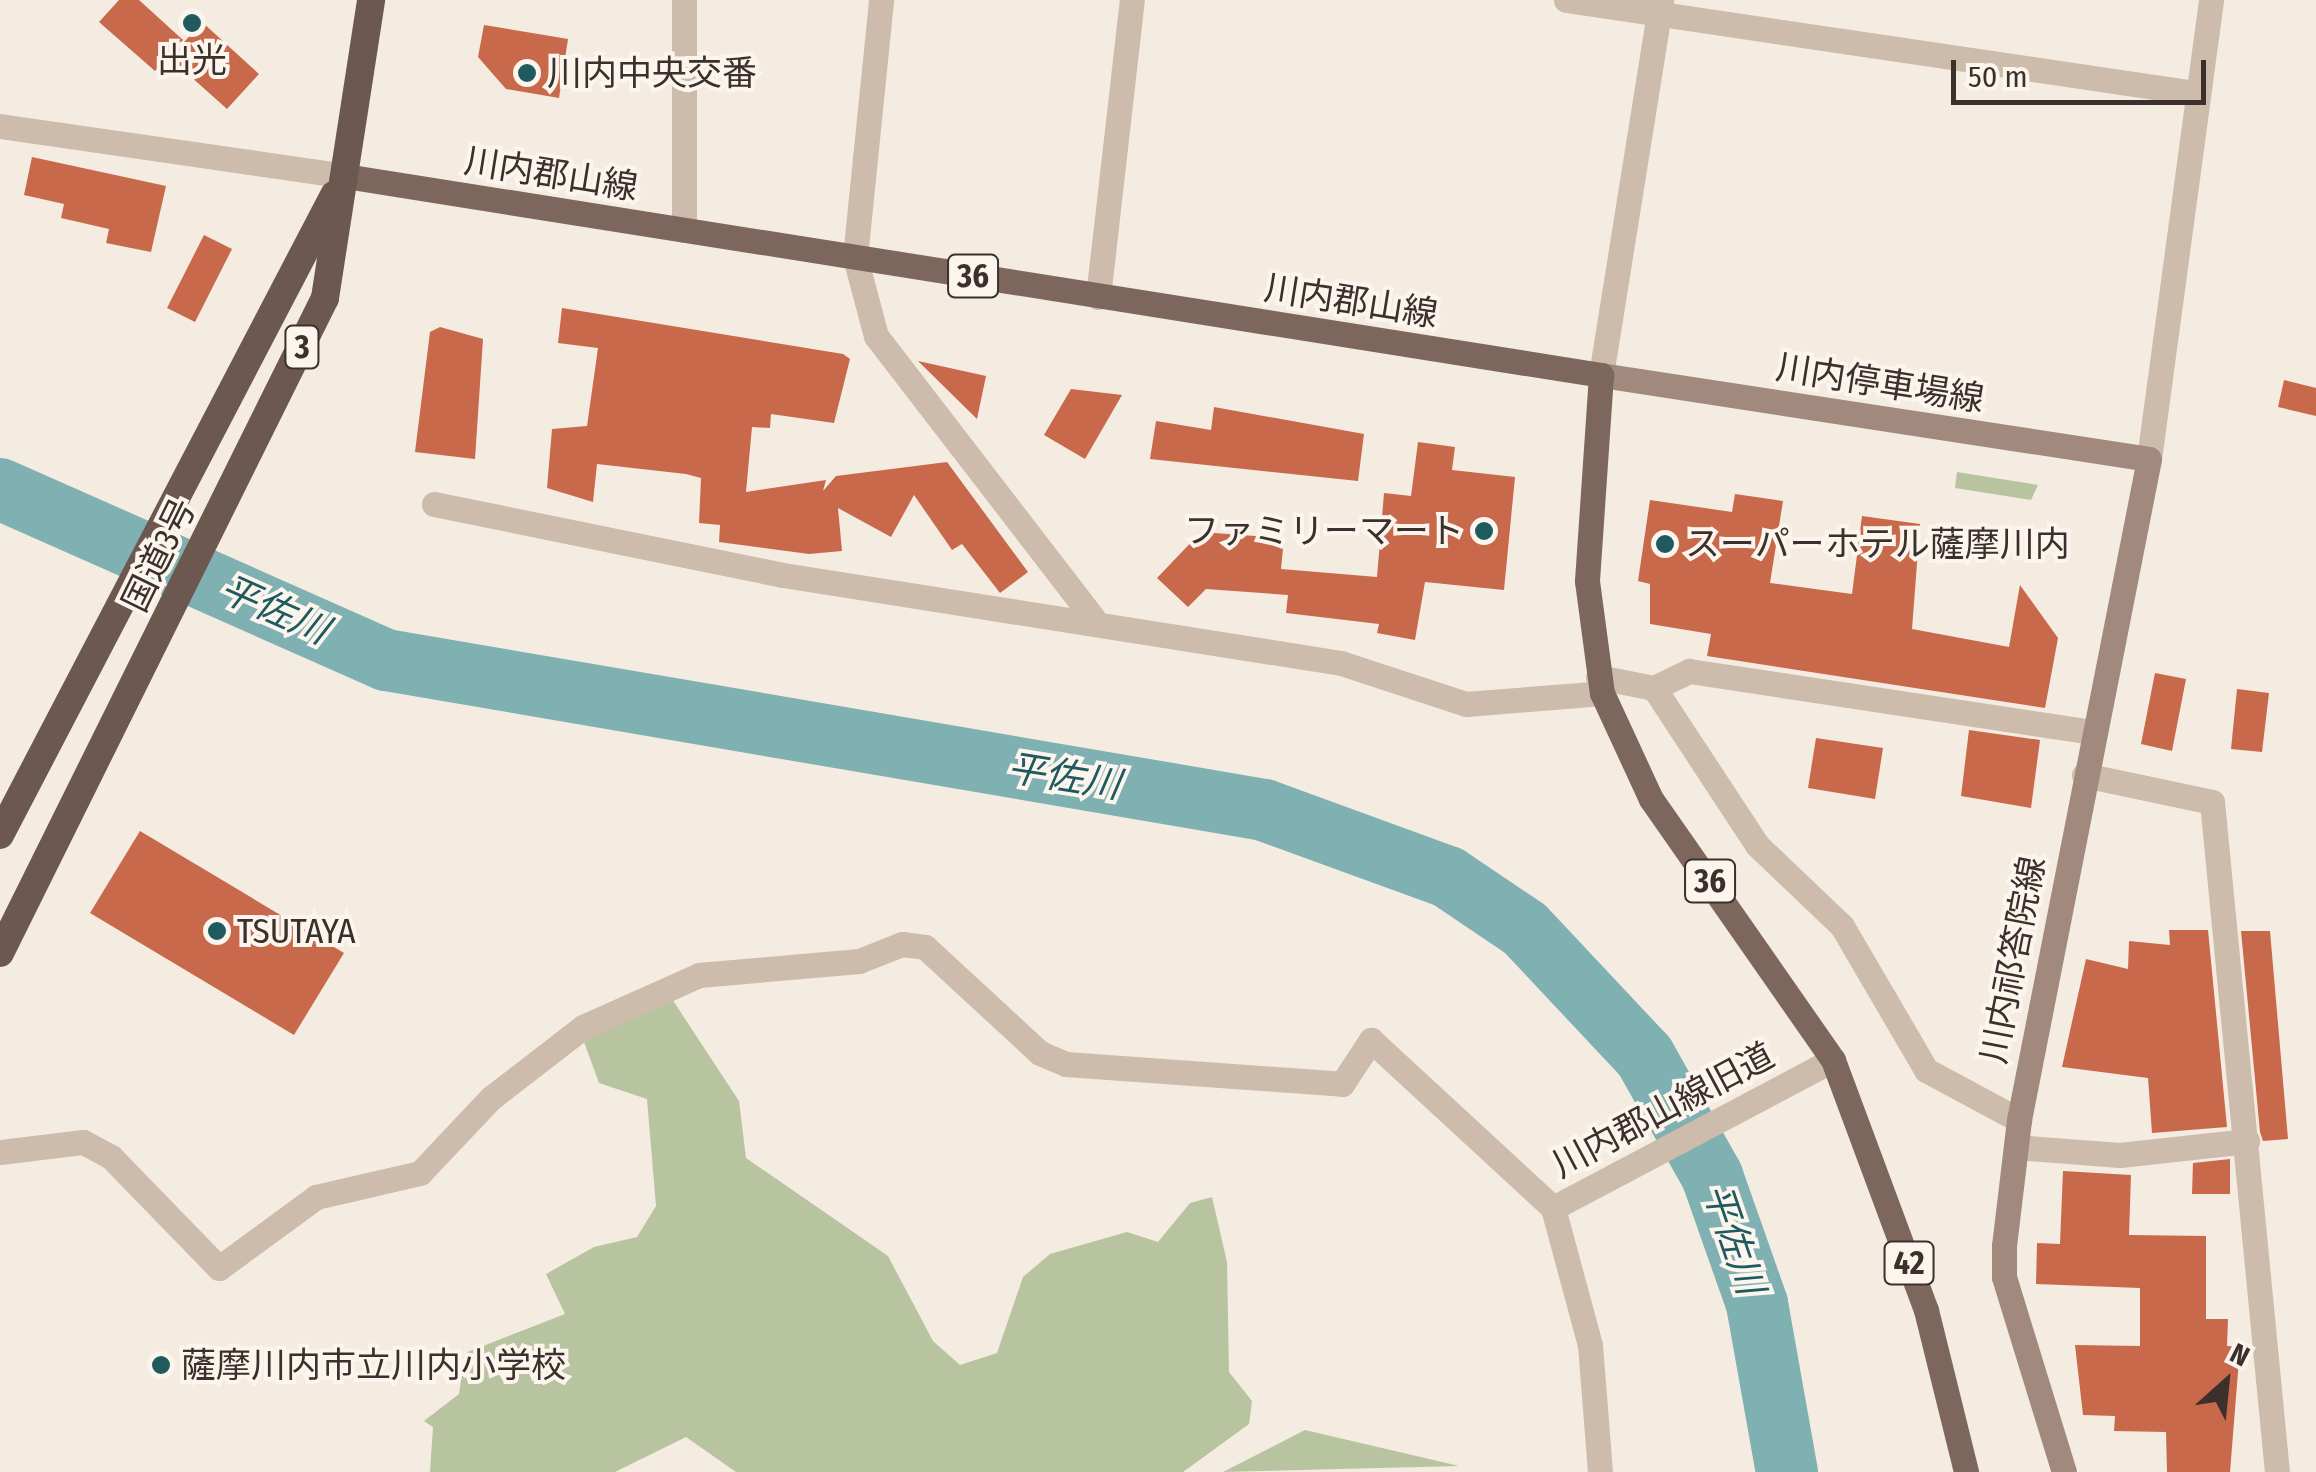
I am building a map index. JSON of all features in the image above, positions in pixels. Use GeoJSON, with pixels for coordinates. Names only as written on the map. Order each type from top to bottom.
{"type":"FeatureCollection","features":[{"type":"Feature","properties":{"kind":"highway","name":"国道3号"},"geometry":{"type":"LineString","coordinates":[[0,953],[152,656],[325,298],[371,0]]}},
{"type":"Feature","properties":{"kind":"highway","name":"国道3号"},"geometry":{"type":"LineString","coordinates":[[0,835],[194,454],[345,176]]}},
{"type":"Feature","properties":{"kind":"main road","name":"川内郡山線"},"geometry":{"type":"LineString","coordinates":[[345,176],[1601,376]]}},
{"type":"Feature","properties":{"kind":"main road","name":"川内停車場線"},"geometry":{"type":"LineString","coordinates":[[1601,376],[2149,458]]}},
{"type":"Feature","properties":{"kind":"main road","name":"36"},"geometry":{"type":"LineString","coordinates":[[1601,376],[1587,565],[1600,685],[1651,799],[1832,1060]]}},
{"type":"Feature","properties":{"kind":"main road","name":"川内祁答院線"},"geometry":{"type":"LineString","coordinates":[[2064,1472],[2004,1277],[2018,1120],[2149,458]]}},
{"type":"Feature","properties":{"kind":"main road","name":"42"},"geometry":{"type":"LineString","coordinates":[[1832,1060],[1926,1310],[1966,1472]]}},
{"type":"Feature","properties":{"kind":"street"},"geometry":{"type":"LineString","coordinates":[[684,0],[684,230]]}},
{"type":"Feature","properties":{"kind":"street"},"geometry":{"type":"LineString","coordinates":[[882,0],[855,257],[876,336],[1093,618]]}},
{"type":"Feature","properties":{"kind":"street"},"geometry":{"type":"LineString","coordinates":[[1098,297],[1132,0]]}},
{"type":"Feature","properties":{"kind":"street"},"geometry":{"type":"LineString","coordinates":[[1566,0],[1660,7],[2194,93]]}},
{"type":"Feature","properties":{"kind":"street"},"geometry":{"type":"LineString","coordinates":[[2149,458],[2194,93],[2211,0]]}},
{"type":"Feature","properties":{"kind":"street"},"geometry":{"type":"LineString","coordinates":[[1601,376],[1660,7]]}},
{"type":"Feature","properties":{"kind":"street"},"geometry":{"type":"LineString","coordinates":[[0,126],[345,176]]}},
{"type":"Feature","properties":{"kind":"street"},"geometry":{"type":"LineString","coordinates":[[434,504],[782,575],[1093,618],[1341,663],[1466,704],[1600,685],[1654,688],[1689,671],[2093,732]]}},
{"type":"Feature","properties":{"kind":"street"},"geometry":{"type":"LineString","coordinates":[[1654,688],[1757,845],[1842,926],[1926,1070],[2018,1120]]}},
{"type":"Feature","properties":{"kind":"street"},"geometry":{"type":"LineString","coordinates":[[2084,774],[2212,802],[2277,1472]]}},
{"type":"Feature","properties":{"kind":"street"},"geometry":{"type":"LineString","coordinates":[[0,1152],[82,1142],[110,1157],[219,1268],[316,1197],[420,1173],[491,1098],[583,1027],[699,974],[859,960],[902,944],[925,947],[1040,1054],[1066,1064],[1342,1084],[1372,1040],[1553,1208]]}},
{"type":"Feature","properties":{"kind":"street","name":"川内郡山線旧道"},"geometry":{"type":"LineString","coordinates":[[1600,1472],[1590,1345],[1553,1208],[1832,1060]]}},
{"type":"Feature","properties":{"kind":"street"},"geometry":{"type":"LineString","coordinates":[[2016,1147],[2120,1155],[2247,1141]]}},
{"type":"Feature","properties":{"kind":"green space"},"geometry":{"type":"Polygon","coordinates":[[[1957,472],[2038,485],[2031,500],[1955,488],[1957,472]]]}},
{"type":"Feature","properties":{"kind":"green space"},"geometry":{"type":"Polygon","coordinates":[[[672,999],[739,1101],[746,1158],[888,1256],[933,1341],[960,1365],[997,1353],[1023,1277],[1050,1254],[1127,1232],[1158,1242],[1190,1203],[1212,1197],[1227,1262],[1229,1372],[1252,1401],[1249,1424],[1183,1472],[736,1472],[686,1437],[615,1472],[430,1472],[433,1427],[424,1421],[459,1394],[465,1353],[565,1314],[546,1274],[594,1247],[637,1237],[656,1206],[647,1099],[599,1083],[583,1039],[672,999]]]}},
{"type":"Feature","properties":{"kind":"green space"},"geometry":{"type":"Polygon","coordinates":[[[1305,1430],[1459,1466],[1223,1472],[1305,1430]]]}},
{"type":"Feature","properties":{"kind":"building"},"geometry":{"type":"Polygon","coordinates":[[[119,0],[139,0],[183,40],[155,71],[99,22],[119,0]]]}},
{"type":"Feature","properties":{"kind":"building"},"geometry":{"type":"Polygon","coordinates":[[[202,22],[259,74],[227,109],[170,58],[202,22]]]}},
{"type":"Feature","properties":{"kind":"building","name":"川内中央交番"},"geometry":{"type":"Polygon","coordinates":[[[484,25],[568,39],[559,98],[506,89],[478,57],[484,25]]]}},
{"type":"Feature","properties":{"kind":"building"},"geometry":{"type":"Polygon","coordinates":[[[32,157],[166,186],[151,252],[106,243],[109,229],[61,218],[64,204],[24,195],[32,157]]]}},
{"type":"Feature","properties":{"kind":"building"},"geometry":{"type":"Polygon","coordinates":[[[204,235],[232,249],[195,322],[167,308],[204,235]]]}},
{"type":"Feature","properties":{"kind":"building"},"geometry":{"type":"Polygon","coordinates":[[[562,308],[843,354],[850,359],[834,423],[771,414],[770,428],[752,427],[746,492],[826,480],[823,491],[836,476],[947,462],[1028,572],[1000,593],[962,544],[952,550],[914,495],[891,537],[838,508],[842,551],[809,554],[719,542],[720,525],[699,523],[701,478],[686,474],[597,464],[593,502],[547,488],[552,429],[587,426],[598,348],[558,343],[562,308]]]}},
{"type":"Feature","properties":{"kind":"building"},"geometry":{"type":"Polygon","coordinates":[[[440,327],[483,339],[475,459],[415,452],[430,332],[440,327]]]}},
{"type":"Feature","properties":{"kind":"building"},"geometry":{"type":"Polygon","coordinates":[[[918,361],[986,376],[977,419],[918,361]]]}},
{"type":"Feature","properties":{"kind":"building"},"geometry":{"type":"Polygon","coordinates":[[[2284,380],[2316,388],[2316,416],[2278,407],[2284,380]]]}},
{"type":"Feature","properties":{"kind":"building"},"geometry":{"type":"Polygon","coordinates":[[[1071,389],[1122,395],[1085,459],[1044,435],[1071,389]]]}},
{"type":"Feature","properties":{"kind":"building"},"geometry":{"type":"Polygon","coordinates":[[[1214,407],[1364,434],[1358,481],[1150,459],[1156,421],[1211,430],[1214,407]]]}},
{"type":"Feature","properties":{"kind":"building"},"geometry":{"type":"Polygon","coordinates":[[[1418,442],[1455,447],[1452,470],[1515,477],[1504,590],[1425,582],[1415,640],[1377,633],[1379,624],[1286,613],[1288,595],[1206,589],[1188,607],[1157,578],[1201,532],[1284,538],[1281,569],[1377,577],[1384,493],[1411,496],[1418,442]]]}},
{"type":"Feature","properties":{"kind":"building"},"geometry":{"type":"Polygon","coordinates":[[[1735,494],[1783,501],[1770,583],[1852,594],[1862,516],[1920,524],[1912,629],[2009,647],[2020,585],[2058,638],[2045,708],[1707,656],[1711,634],[1650,624],[1650,584],[1638,581],[1650,500],[1732,512],[1735,494]]]}},
{"type":"Feature","properties":{"kind":"building"},"geometry":{"type":"Polygon","coordinates":[[[2155,673],[2186,679],[2172,751],[2141,744],[2155,673]]]}},
{"type":"Feature","properties":{"kind":"building"},"geometry":{"type":"Polygon","coordinates":[[[2237,689],[2269,693],[2262,752],[2231,749],[2237,689]]]}},
{"type":"Feature","properties":{"kind":"building"},"geometry":{"type":"Polygon","coordinates":[[[1969,730],[2040,740],[2031,808],[1961,796],[1969,730]]]}},
{"type":"Feature","properties":{"kind":"building"},"geometry":{"type":"Polygon","coordinates":[[[1816,738],[1883,748],[1875,799],[1808,788],[1816,738]]]}},
{"type":"Feature","properties":{"kind":"building"},"geometry":{"type":"Polygon","coordinates":[[[140,831],[344,953],[294,1035],[90,913],[140,831]]]}},
{"type":"Feature","properties":{"kind":"building"},"geometry":{"type":"Polygon","coordinates":[[[2169,930],[2208,930],[2227,1127],[2152,1133],[2148,1078],[2062,1067],[2086,959],[2128,969],[2129,941],[2170,945],[2169,930]]]}},
{"type":"Feature","properties":{"kind":"building"},"geometry":{"type":"Polygon","coordinates":[[[2241,931],[2270,931],[2288,1139],[2263,1141],[2260,1132],[2241,931]]]}},
{"type":"Feature","properties":{"kind":"building"},"geometry":{"type":"Polygon","coordinates":[[[2230,1159],[2230,1194],[2192,1194],[2193,1163],[2230,1159]]]}},
{"type":"Feature","properties":{"kind":"building"},"geometry":{"type":"Polygon","coordinates":[[[2063,1171],[2131,1175],[2129,1235],[2206,1236],[2206,1319],[2228,1319],[2227,1346],[2240,1347],[2230,1472],[2167,1472],[2166,1432],[2114,1431],[2115,1416],[2083,1415],[2075,1345],[2140,1346],[2140,1288],[2036,1284],[2037,1243],[2060,1244],[2063,1171]]]}},
{"type":"Feature","properties":{"kind":"waterway","name":"平佐川"},"geometry":{"type":"LineString","coordinates":[[0,489],[386,660],[1264,810],[1448,877],[1525,929],[1645,1057],[1712,1176],[1757,1304],[1787,1472]]}},
{"type":"Feature","properties":{"kind":"place","name":"出光"},"geometry":{"type":"Point","coordinates":[192,23]}},
{"type":"Feature","properties":{"kind":"place","name":"川内中央交番"},"geometry":{"type":"Point","coordinates":[527,73]}},
{"type":"Feature","properties":{"kind":"place","name":"ファミリーマート"},"geometry":{"type":"Point","coordinates":[1484,531]}},
{"type":"Feature","properties":{"kind":"place","name":"スーパーホテル薩摩川内"},"geometry":{"type":"Point","coordinates":[1665,544]}},
{"type":"Feature","properties":{"kind":"place","name":"TSUTAYA"},"geometry":{"type":"Point","coordinates":[217,931]}},
{"type":"Feature","properties":{"kind":"place","name":"薩摩川内市立川内小学校"},"geometry":{"type":"Point","coordinates":[161,1365]}}]}
